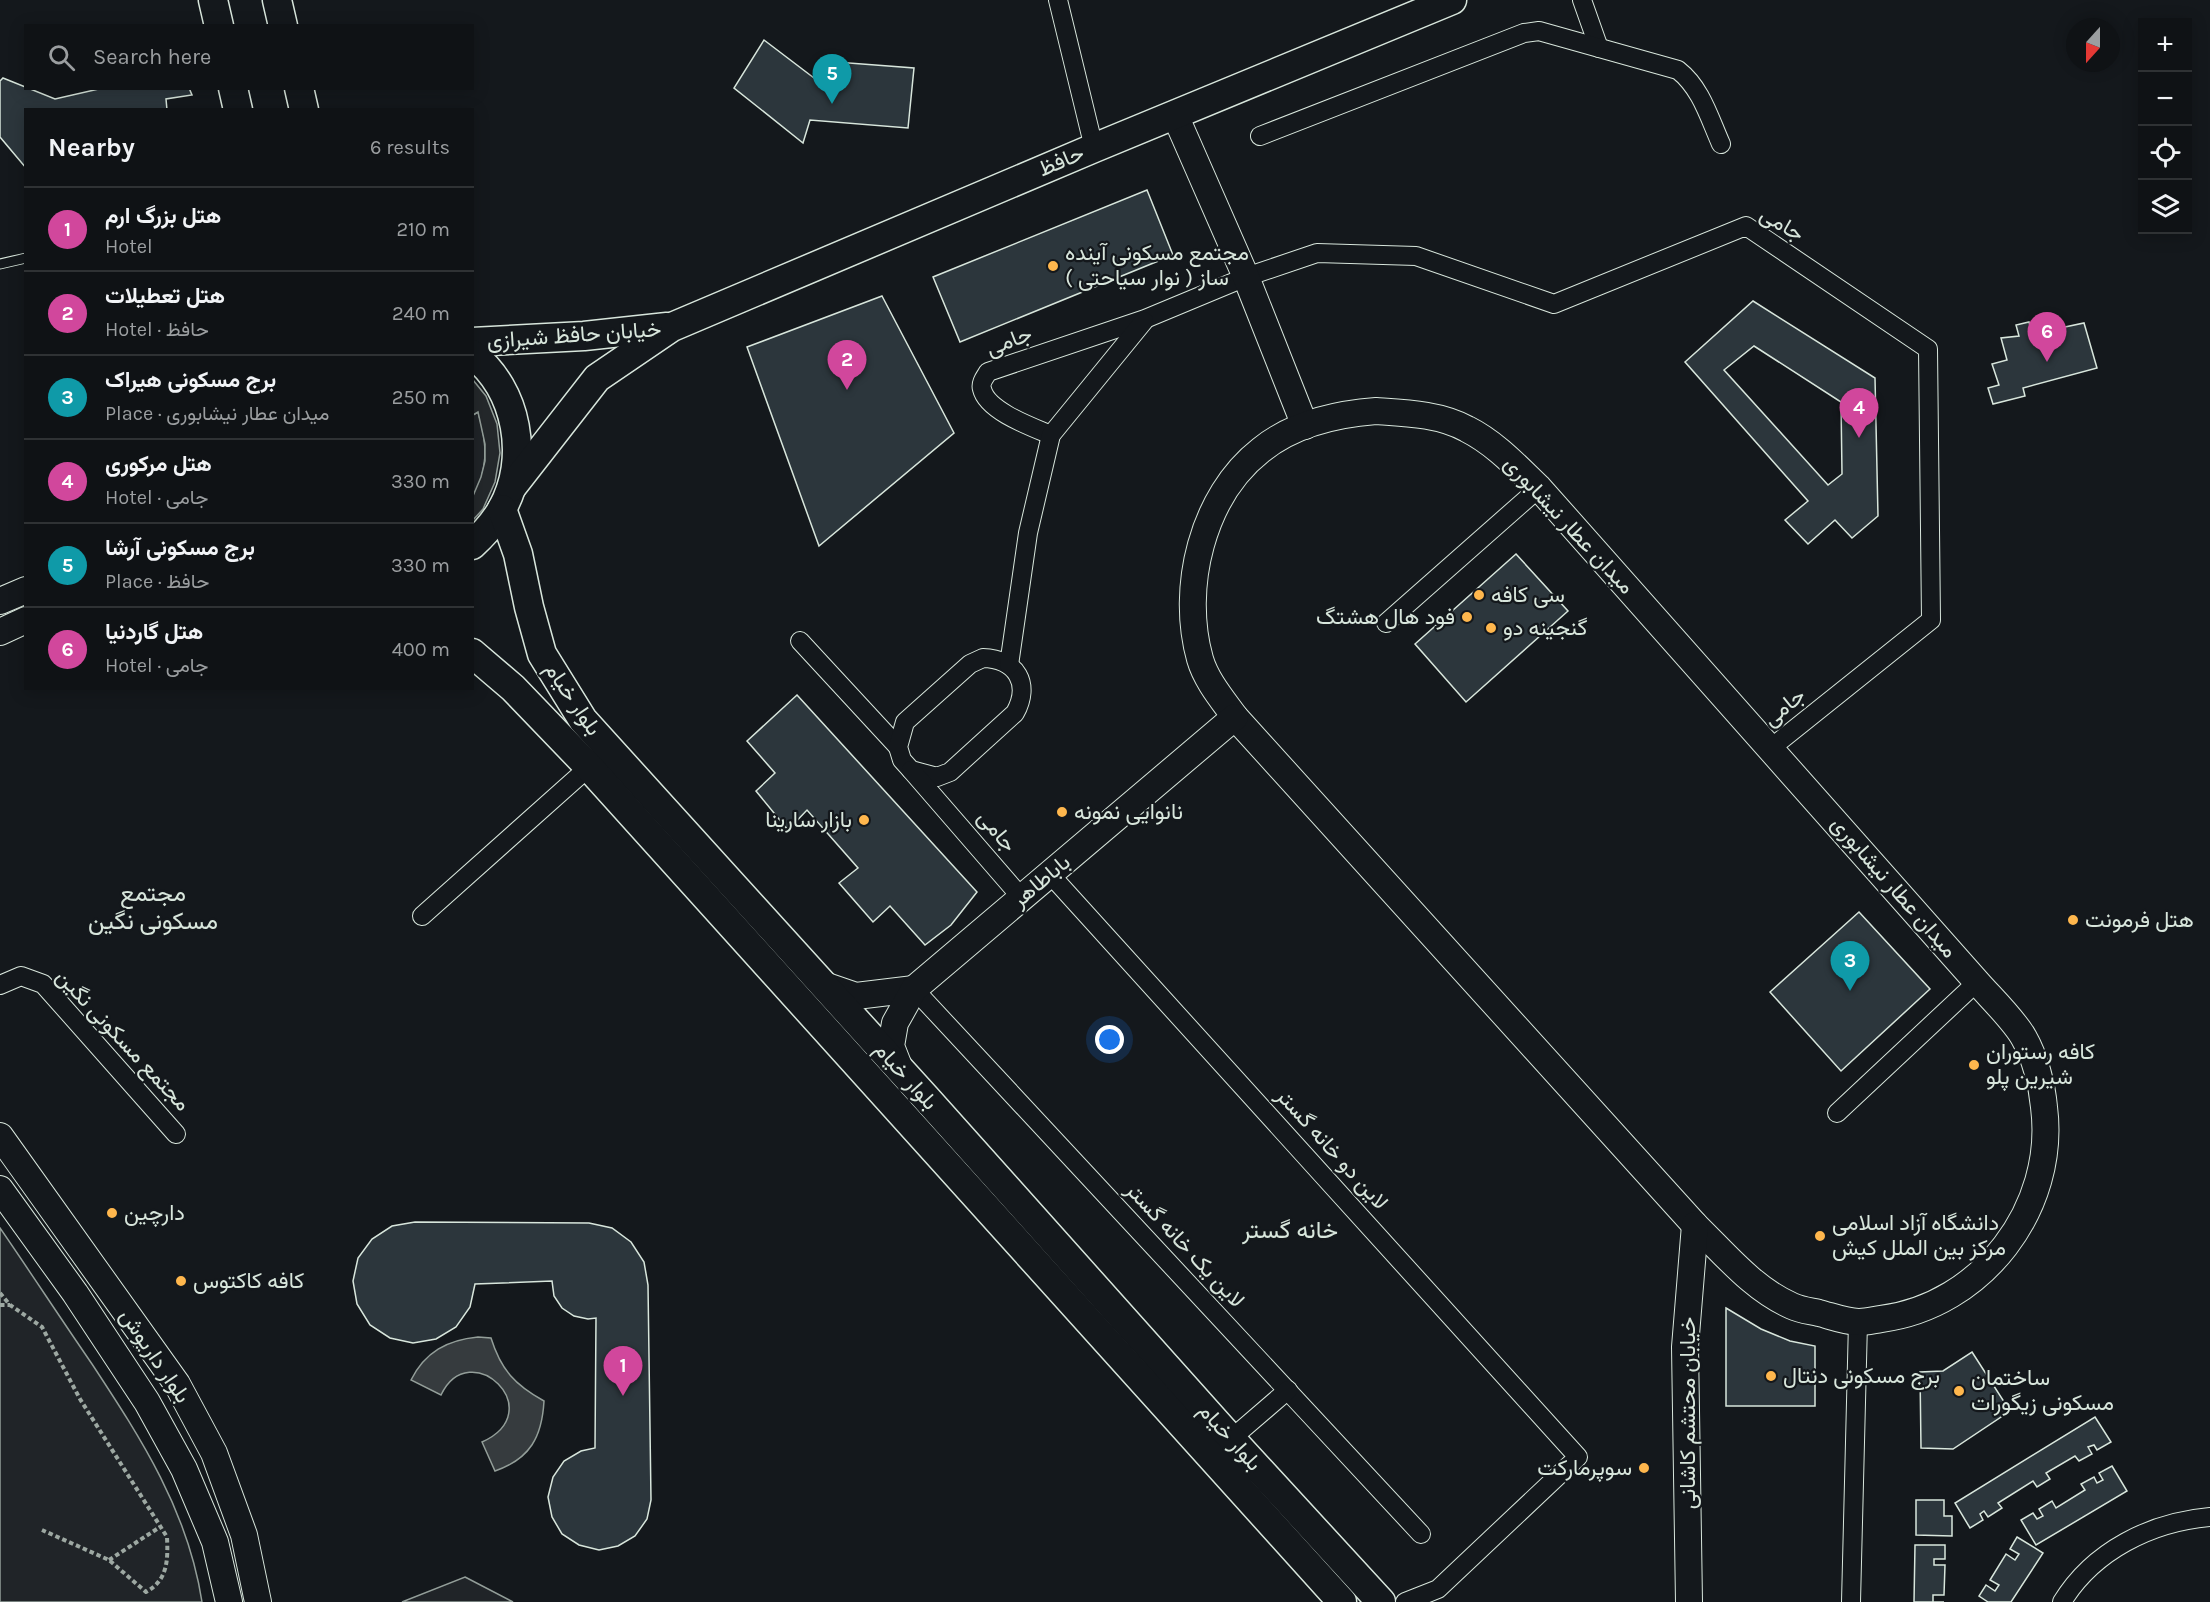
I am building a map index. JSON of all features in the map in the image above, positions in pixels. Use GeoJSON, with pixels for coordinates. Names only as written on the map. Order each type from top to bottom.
{"type":"FeatureCollection","features":[{"type":"Feature","properties":{"kind":"main road"},"geometry":{"type":"LineString","coordinates":[[213,0],[219,24]]}},
{"type":"Feature","properties":{"kind":"main road"},"geometry":{"type":"LineString","coordinates":[[277,0],[283,24]]}},
{"type":"Feature","properties":{"kind":"main road","name":"حافظ"},"geometry":{"type":"LineString","coordinates":[[672,327],[1094,148],[1452,0]]}},
{"type":"Feature","properties":{"kind":"main road"},"geometry":{"type":"LineString","coordinates":[[233,90],[238,108]]}},
{"type":"Feature","properties":{"kind":"main road"},"geometry":{"type":"LineString","coordinates":[[299,90],[304,108]]}},
{"type":"Feature","properties":{"kind":"main road","name":"خیابان حافظ شیرازی"},"geometry":{"type":"LineString","coordinates":[[474,342],[584,336],[672,327]]}},
{"type":"Feature","properties":{"kind":"main road","name":"خیابان حافظ شیرازی"},"geometry":{"type":"LineString","coordinates":[[474,543],[489,529],[507,498],[597,378],[672,327]]}},
{"type":"Feature","properties":{"kind":"main road"},"geometry":{"type":"LineString","coordinates":[[474,356],[491,373],[503,391],[513,414],[517,438],[517,463],[507,498]]}},
{"type":"Feature","properties":{"kind":"main road","name":"بلوار خیام"},"geometry":{"type":"LineString","coordinates":[[507,498],[529,607],[542,654],[583,720],[1380,1602]]}},
{"type":"Feature","properties":{"kind":"main road","name":"بلوار خیام"},"geometry":{"type":"LineString","coordinates":[[474,655],[513,688],[589,766],[1342,1602]]}},
{"type":"Feature","properties":{"kind":"street"},"geometry":{"type":"LineString","coordinates":[[1058,0],[1094,148]]}},
{"type":"Feature","properties":{"kind":"street"},"geometry":{"type":"LineString","coordinates":[[1582,0],[1599,48]]}},
{"type":"Feature","properties":{"kind":"street"},"geometry":{"type":"LineString","coordinates":[[1260,136],[1524,33],[1539,31],[1678,70],[1690,80],[1700,95],[1721,144]]}},
{"type":"Feature","properties":{"kind":"street"},"geometry":{"type":"LineString","coordinates":[[1175,115],[1246,277],[1305,426]]}},
{"type":"Feature","properties":{"kind":"street","name":"جامی"},"geometry":{"type":"LineString","coordinates":[[1051,435],[1012,418],[992,404],[982,391],[981,384],[988,372],[1145,320],[1246,277],[1317,253],[1416,256],[1554,304],[1746,226],[1928,349],[1931,620],[1772,748]]}},
{"type":"Feature","properties":{"kind":"street","name":"جامی"},"geometry":{"type":"LineString","coordinates":[[1009,665],[1028,533],[1051,435],[1145,320]]}},
{"type":"Feature","properties":{"kind":"street","name":"میدان عطار نیشابوری"},"geometry":{"type":"LineString","coordinates":[[1377,411],[1425,415],[1467,428],[1498,449],[1539,488],[1772,748],[2024,1037],[2044,1107],[2046,1131],[2040,1179],[2010,1241],[1978,1277],[1944,1299],[1916,1312],[1858,1322],[1794,1307],[1772,1295],[1748,1277],[1695,1225],[1235,717],[1214,689],[1200,660],[1194,628],[1193,595],[1199,549],[1219,500],[1260,450],[1280,437],[1331,417],[1354,413],[1377,411]]}},
{"type":"Feature","properties":{"kind":"street"},"geometry":{"type":"LineString","coordinates":[[1386,623],[1539,488]]}},
{"type":"Feature","properties":{"kind":"street"},"geometry":{"type":"LineString","coordinates":[[0,601],[24,591]]}},
{"type":"Feature","properties":{"kind":"street"},"geometry":{"type":"LineString","coordinates":[[0,632],[24,621]]}},
{"type":"Feature","properties":{"kind":"street","name":"جامی"},"geometry":{"type":"LineString","coordinates":[[800,641],[898,747],[902,760],[1021,897]]}},
{"type":"Feature","properties":{"kind":"street"},"geometry":{"type":"LineString","coordinates":[[898,747],[905,722],[970,664],[983,658],[997,659],[1009,665],[1018,675],[1023,688],[1022,702],[1015,713],[950,772],[937,777],[911,770]]}},
{"type":"Feature","properties":{"kind":"street","name":"باباطاهر"},"geometry":{"type":"LineString","coordinates":[[900,1069],[891,1046],[895,1023],[914,988],[1235,717]]}},
{"type":"Feature","properties":{"kind":"street"},"geometry":{"type":"LineString","coordinates":[[422,916],[589,766]]}},
{"type":"Feature","properties":{"kind":"street","name":"لاین دو خانه گستر"},"geometry":{"type":"LineString","coordinates":[[1049,873],[1578,1456],[1436,1596]]}},
{"type":"Feature","properties":{"kind":"street","name":"مجتمع مسکونی نگین"},"geometry":{"type":"LineString","coordinates":[[0,985],[21,976],[43,984],[176,1134]]}},
{"type":"Feature","properties":{"kind":"street"},"geometry":{"type":"LineString","coordinates":[[1837,1113],[1977,982]]}},
{"type":"Feature","properties":{"kind":"street"},"geometry":{"type":"LineString","coordinates":[[824,985],[856,996],[914,988]]}},
{"type":"Feature","properties":{"kind":"street","name":"لاین یک خانه گستر"},"geometry":{"type":"LineString","coordinates":[[914,988],[1421,1534]]}},
{"type":"Feature","properties":{"kind":"street","name":"بلوار داریوش"},"geometry":{"type":"LineString","coordinates":[[0,1136],[177,1384],[214,1453],[244,1535],[258,1602]]}},
{"type":"Feature","properties":{"kind":"street","name":"بلوار داریوش"},"geometry":{"type":"LineString","coordinates":[[0,1189],[75,1293],[158,1421],[184,1469],[215,1542],[229,1602]]}},
{"type":"Feature","properties":{"kind":"street","name":"خیابان محتشم کاشانی"},"geometry":{"type":"LineString","coordinates":[[1684,1595],[1685,1347],[1695,1225]]}},
{"type":"Feature","properties":{"kind":"street"},"geometry":{"type":"LineString","coordinates":[[1851,1602],[1858,1322]]}},
{"type":"Feature","properties":{"kind":"street"},"geometry":{"type":"LineString","coordinates":[[1231,1439],[1288,1390]]}},
{"type":"Feature","properties":{"kind":"street"},"geometry":{"type":"LineString","coordinates":[[2062,1602],[2092,1566],[2120,1544],[2152,1529],[2187,1519],[2210,1517]]}},
{"type":"Feature","properties":{"kind":"street"},"geometry":{"type":"LineString","coordinates":[[1405,1602],[1436,1596]]}},
{"type":"Feature","properties":{"kind":"lane"},"geometry":{"type":"LineString","coordinates":[[0,264],[24,258]]}},
{"type":"Feature","properties":{"kind":"path"},"geometry":{"type":"LineString","coordinates":[[0,1293],[10,1305],[42,1327],[80,1399],[167,1537],[168,1564],[155,1587],[146,1592],[109,1560],[42,1530]]}},
{"type":"Feature","properties":{"kind":"path"},"geometry":{"type":"LineString","coordinates":[[0,1305],[10,1305]]}},
{"type":"Feature","properties":{"kind":"path"},"geometry":{"type":"LineString","coordinates":[[109,1560],[160,1527]]}},
{"type":"Feature","properties":{"kind":"shaded area"},"geometry":{"type":"Polygon","coordinates":[[[474,381],[486,396],[497,424],[500,453],[495,482],[483,509],[474,519],[474,494],[485,461],[485,444],[478,412],[474,414],[474,381]]]}},
{"type":"Feature","properties":{"kind":"shaded area"},"geometry":{"type":"Polygon","coordinates":[[[478,412],[485,455],[482,476],[474,494],[474,414],[478,412]]]}},
{"type":"Feature","properties":{"kind":"shaded area"},"geometry":{"type":"Polygon","coordinates":[[[0,1228],[92,1364],[145,1449],[186,1537],[202,1602],[0,1602],[0,1228]]]}},
{"type":"Feature","properties":{"kind":"shaded area"},"geometry":{"type":"Polygon","coordinates":[[[478,1337],[491,1338],[499,1359],[510,1376],[544,1401],[537,1436],[532,1445],[517,1460],[495,1471],[482,1442],[501,1429],[509,1413],[507,1397],[498,1384],[485,1375],[469,1372],[454,1378],[441,1395],[411,1380],[423,1362],[438,1349],[456,1341],[478,1337]]]}},
{"type":"Feature","properties":{"kind":"shaded area"},"geometry":{"type":"Polygon","coordinates":[[[465,1577],[513,1602],[402,1602],[465,1577]]]}},
{"type":"Feature","properties":{"kind":"building"},"geometry":{"type":"Polygon","coordinates":[[[764,40],[818,81],[823,61],[914,68],[908,128],[810,120],[803,143],[734,88],[764,40]]]}},
{"type":"Feature","properties":{"kind":"building"},"geometry":{"type":"Polygon","coordinates":[[[3,78],[24,86],[24,90],[33,90],[55,99],[94,90],[190,90],[192,95],[166,99],[167,108],[24,108],[24,166],[0,137],[0,81],[3,78]]]}},
{"type":"Feature","properties":{"kind":"building","name":"مجتمع مسکونی آینده ساز ( نوار سیاحتی )"},"geometry":{"type":"Polygon","coordinates":[[[1147,190],[1173,255],[960,342],[933,277],[1147,190]]]}},
{"type":"Feature","properties":{"kind":"building"},"geometry":{"type":"Polygon","coordinates":[[[882,296],[954,433],[819,546],[747,347],[882,296]]]}},
{"type":"Feature","properties":{"kind":"building"},"geometry":{"type":"Polygon","coordinates":[[[1753,301],[1875,378],[1878,516],[1852,538],[1835,520],[1808,544],[1785,520],[1808,501],[1685,362],[1753,301]],[[1754,346],[1724,370],[1828,485],[1842,474],[1841,402],[1754,346]]]}},
{"type":"Feature","properties":{"kind":"building"},"geometry":{"type":"Polygon","coordinates":[[[2029,322],[2032,334],[2084,323],[2097,368],[2023,388],[2025,396],[1993,404],[1988,388],[1999,385],[1992,364],[2007,360],[2001,338],[2019,336],[2016,325],[2029,322]]]}},
{"type":"Feature","properties":{"kind":"building","name":"گنجینه دو"},"geometry":{"type":"Polygon","coordinates":[[[1516,554],[1568,611],[1466,702],[1415,644],[1516,554]]]}},
{"type":"Feature","properties":{"kind":"building","name":"بازار سارینا"},"geometry":{"type":"Polygon","coordinates":[[[797,695],[977,892],[951,925],[925,945],[890,906],[873,922],[839,883],[858,868],[807,810],[788,830],[756,791],[775,773],[747,741],[797,695]]]}},
{"type":"Feature","properties":{"kind":"building"},"geometry":{"type":"Polygon","coordinates":[[[1859,912],[1930,989],[1841,1071],[1770,992],[1859,912]]]}},
{"type":"Feature","properties":{"kind":"building"},"geometry":{"type":"Polygon","coordinates":[[[415,1222],[589,1223],[612,1228],[631,1242],[644,1262],[648,1285],[651,1500],[647,1519],[635,1536],[618,1546],[599,1550],[579,1545],[562,1534],[552,1517],[548,1497],[553,1477],[564,1461],[581,1451],[595,1448],[596,1318],[574,1316],[562,1308],[554,1296],[552,1281],[475,1284],[470,1307],[456,1327],[436,1339],[413,1343],[390,1338],[370,1325],[357,1304],[353,1281],[358,1258],[372,1239],[392,1226],[415,1222]]]}},
{"type":"Feature","properties":{"kind":"building","name":"برج مسکونی دنتال"},"geometry":{"type":"Polygon","coordinates":[[[1726,1308],[1761,1329],[1790,1341],[1815,1346],[1815,1406],[1726,1406],[1726,1308]]]}},
{"type":"Feature","properties":{"kind":"building","name":"ساختمان مسکونی زیگورات"},"geometry":{"type":"Polygon","coordinates":[[[1972,1352],[2010,1411],[1953,1449],[1921,1448],[1920,1372],[1943,1371],[1972,1352]]]}},
{"type":"Feature","properties":{"kind":"building"},"geometry":{"type":"Polygon","coordinates":[[[2095,1417],[2111,1442],[2097,1450],[2094,1445],[2088,1447],[2092,1454],[2079,1461],[2075,1456],[2046,1473],[2050,1479],[2037,1487],[2033,1481],[1998,1503],[2002,1508],[1988,1517],[1984,1511],[1980,1514],[1983,1520],[1970,1528],[1955,1503],[2095,1417]]]}},
{"type":"Feature","properties":{"kind":"building"},"geometry":{"type":"Polygon","coordinates":[[[2112,1466],[2127,1491],[2036,1545],[2021,1520],[2033,1513],[2037,1519],[2043,1516],[2039,1509],[2052,1501],[2056,1508],[2085,1490],[2081,1484],[2094,1477],[2097,1483],[2103,1480],[2099,1473],[2112,1466]]]}},
{"type":"Feature","properties":{"kind":"building"},"geometry":{"type":"Polygon","coordinates":[[[1916,1500],[1944,1500],[1944,1516],[1952,1516],[1952,1536],[1916,1535],[1916,1500]]]}},
{"type":"Feature","properties":{"kind":"building"},"geometry":{"type":"Polygon","coordinates":[[[2017,1537],[2043,1553],[2011,1602],[1988,1602],[1979,1596],[1986,1585],[1995,1591],[1999,1585],[1990,1580],[2006,1554],[2015,1560],[2019,1554],[2010,1549],[2017,1537]]]}},
{"type":"Feature","properties":{"kind":"building"},"geometry":{"type":"Polygon","coordinates":[[[1915,1545],[1945,1545],[1945,1559],[1934,1559],[1934,1565],[1945,1565],[1944,1595],[1933,1595],[1933,1602],[1914,1602],[1915,1545]]]}},
{"type":"Feature","properties":{"kind":"place","name":"برج مسکونی آرشا"},"geometry":{"type":"Point","coordinates":[832,104]}},
{"type":"Feature","properties":{"kind":"place","name":"مجتمع مسکونی آینده ساز ( نوار سیاحتی )"},"geometry":{"type":"Point","coordinates":[1053,266]}},
{"type":"Feature","properties":{"kind":"place","name":"هتل گاردنیا"},"geometry":{"type":"Point","coordinates":[2047,362]}},
{"type":"Feature","properties":{"kind":"place","name":"هتل تعطیلات"},"geometry":{"type":"Point","coordinates":[847,390]}},
{"type":"Feature","properties":{"kind":"place","name":"هتل مرکوری"},"geometry":{"type":"Point","coordinates":[1859,438]}},
{"type":"Feature","properties":{"kind":"place","name":"سی کافه"},"geometry":{"type":"Point","coordinates":[1479,595]}},
{"type":"Feature","properties":{"kind":"place","name":"فود هال هشتگ"},"geometry":{"type":"Point","coordinates":[1467,617]}},
{"type":"Feature","properties":{"kind":"place","name":"گنجینه دو"},"geometry":{"type":"Point","coordinates":[1491,628]}},
{"type":"Feature","properties":{"kind":"place","name":"نانوایی نمونه"},"geometry":{"type":"Point","coordinates":[1062,812]}},
{"type":"Feature","properties":{"kind":"place","name":"بازار سارینا"},"geometry":{"type":"Point","coordinates":[864,820]}},
{"type":"Feature","properties":{"kind":"place","name":"هتل فرمونت"},"geometry":{"type":"Point","coordinates":[2073,920]}},
{"type":"Feature","properties":{"kind":"place","name":"برج مسکونی هیراک"},"geometry":{"type":"Point","coordinates":[1850,991]}},
{"type":"Feature","properties":{"kind":"place","name":"کافه رستوران شیرین پلو"},"geometry":{"type":"Point","coordinates":[1974,1065]}},
{"type":"Feature","properties":{"kind":"place","name":"دارچین"},"geometry":{"type":"Point","coordinates":[112,1213]}},
{"type":"Feature","properties":{"kind":"place","name":"دانشگاه آزاد اسلامی مرکز بین الملل کیش"},"geometry":{"type":"Point","coordinates":[1820,1236]}},
{"type":"Feature","properties":{"kind":"place","name":"کافه کاکتوس"},"geometry":{"type":"Point","coordinates":[181,1281]}},
{"type":"Feature","properties":{"kind":"place","name":"برج مسکونی دنتال"},"geometry":{"type":"Point","coordinates":[1771,1376]}},
{"type":"Feature","properties":{"kind":"place","name":"ساختمان مسکونی زیگورات"},"geometry":{"type":"Point","coordinates":[1959,1391]}},
{"type":"Feature","properties":{"kind":"place","name":"هتل بزرگ ارم"},"geometry":{"type":"Point","coordinates":[623,1396]}},
{"type":"Feature","properties":{"kind":"place","name":"سوپرمارکت"},"geometry":{"type":"Point","coordinates":[1644,1468]}},
{"type":"Feature","properties":{"kind":"district","name":"مجتمع مسکونی نگین"},"geometry":{"type":"Point","coordinates":[153,907]}},
{"type":"Feature","properties":{"kind":"district","name":"خانه گستر"},"geometry":{"type":"Point","coordinates":[1290,1230]}}]}
